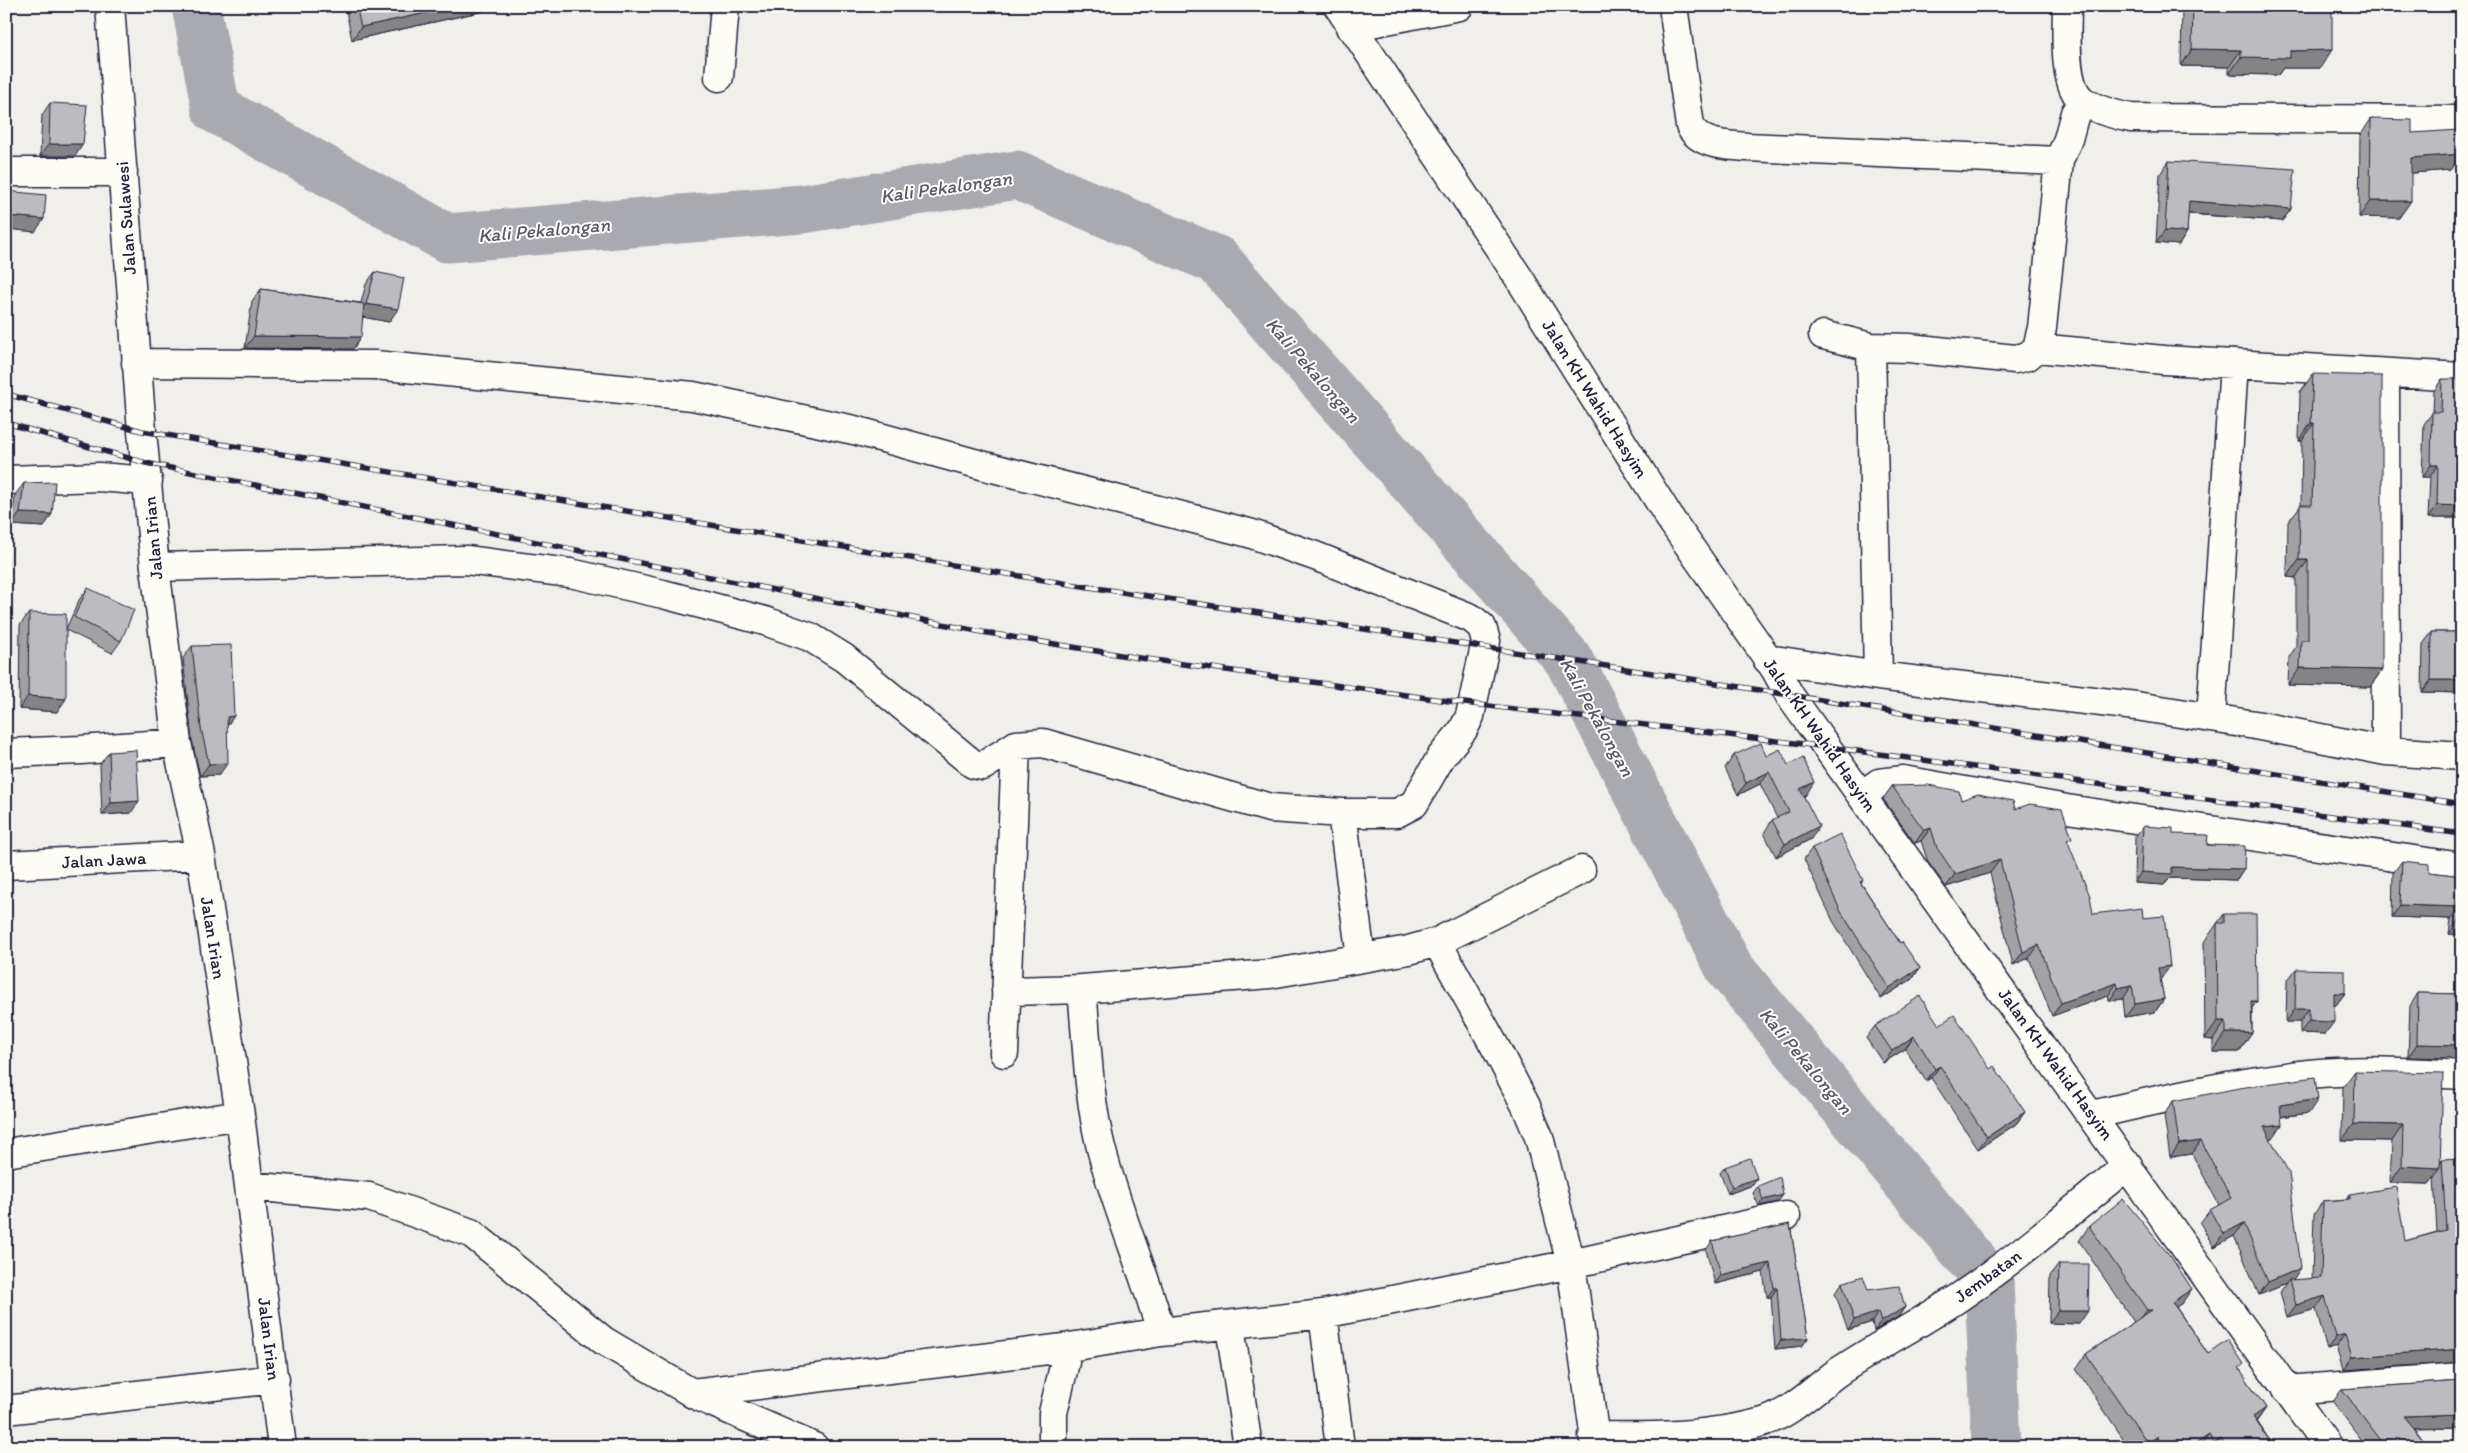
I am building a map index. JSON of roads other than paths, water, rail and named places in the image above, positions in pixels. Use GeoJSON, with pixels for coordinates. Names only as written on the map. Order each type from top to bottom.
{"type":"FeatureCollection","features":[{"type":"Feature","properties":{"kind":"street","name":"Jalan Sulawesi"},"geometry":{"type":"LineString","coordinates":[[110,6],[142,431]]}},
{"type":"Feature","properties":{"kind":"street"},"geometry":{"type":"LineString","coordinates":[[719,78],[725,6]]}},
{"type":"Feature","properties":{"kind":"street"},"geometry":{"type":"LineString","coordinates":[[1344,17],[1459,6]]}},
{"type":"Feature","properties":{"kind":"street"},"geometry":{"type":"LineString","coordinates":[[1672,6],[1690,126],[1694,133],[1702,139],[1719,144],[1747,147],[2059,161]]}},
{"type":"Feature","properties":{"kind":"street"},"geometry":{"type":"LineString","coordinates":[[2067,6],[2070,76],[2074,90],[2083,101],[2116,115],[2131,118],[2462,120]]}},
{"type":"Feature","properties":{"kind":"street","name":"Jalan KH Wahid Hasyim"},"geometry":{"type":"LineString","coordinates":[[1344,17],[1519,278],[1671,520],[1767,659],[1790,696],[2128,1165],[2328,1447]]}},
{"type":"Feature","properties":{"kind":"street"},"geometry":{"type":"LineString","coordinates":[[1823,334],[1871,347],[1909,348],[2015,359],[2028,356],[2037,348],[2042,328],[2049,275],[2059,161],[2068,139],[2074,113],[2083,101]]}},
{"type":"Feature","properties":{"kind":"street"},"geometry":{"type":"LineString","coordinates":[[6,172],[123,172]]}},
{"type":"Feature","properties":{"kind":"street"},"geometry":{"type":"LineString","coordinates":[[1871,347],[1878,676]]}},
{"type":"Feature","properties":{"kind":"street"},"geometry":{"type":"LineString","coordinates":[[2037,348],[2234,364],[2462,377]]}},
{"type":"Feature","properties":{"kind":"street"},"geometry":{"type":"LineString","coordinates":[[136,363],[375,365],[693,396],[854,430],[1249,534],[1323,560],[1471,618],[1482,627],[1486,640],[1470,716],[1463,730],[1441,757],[1414,804],[1397,813],[1342,813],[1270,808],[1043,742],[1016,745],[983,766],[973,764],[844,658],[810,637],[765,621],[691,601],[570,573],[466,560],[155,567]]}},
{"type":"Feature","properties":{"kind":"street"},"geometry":{"type":"LineString","coordinates":[[2211,718],[2234,364]]}},
{"type":"Feature","properties":{"kind":"street"},"geometry":{"type":"LineString","coordinates":[[2385,374],[2386,751]]}},
{"type":"Feature","properties":{"kind":"street","name":"Jalan Irian"},"geometry":{"type":"LineString","coordinates":[[142,431],[155,567],[177,743],[201,855],[240,1115],[275,1379],[282,1447]]}},
{"type":"Feature","properties":{"kind":"street"},"geometry":{"type":"LineString","coordinates":[[6,480],[98,477],[148,481]]}},
{"type":"Feature","properties":{"kind":"street"},"geometry":{"type":"LineString","coordinates":[[1767,659],[1878,676],[2136,706],[2386,751],[2462,756]]}},
{"type":"Feature","properties":{"kind":"street"},"geometry":{"type":"LineString","coordinates":[[6,753],[177,743]]}},
{"type":"Feature","properties":{"kind":"street"},"geometry":{"type":"LineString","coordinates":[[1004,1053],[1016,745]]}},
{"type":"Feature","properties":{"kind":"street"},"geometry":{"type":"LineString","coordinates":[[1862,796],[1879,783],[1903,780],[2067,809],[2462,867]]}},
{"type":"Feature","properties":{"kind":"street"},"geometry":{"type":"LineString","coordinates":[[1342,813],[1360,958]]}},
{"type":"Feature","properties":{"kind":"street","name":"Jalan Jawa"},"geometry":{"type":"LineString","coordinates":[[6,865],[201,855]]}},
{"type":"Feature","properties":{"kind":"street"},"geometry":{"type":"LineString","coordinates":[[1006,991],[1082,989],[1270,974],[1409,950],[1436,942],[1581,870]]}},
{"type":"Feature","properties":{"kind":"street"},"geometry":{"type":"LineString","coordinates":[[1436,942],[1463,986],[1539,1137],[1571,1264],[1595,1441]]}},
{"type":"Feature","properties":{"kind":"street"},"geometry":{"type":"LineString","coordinates":[[1082,989],[1090,1084],[1101,1146],[1122,1218],[1162,1332]]}},
{"type":"Feature","properties":{"kind":"street"},"geometry":{"type":"LineString","coordinates":[[2092,1115],[2191,1093],[2311,1074],[2462,1075]]}},
{"type":"Feature","properties":{"kind":"street"},"geometry":{"type":"LineString","coordinates":[[6,1153],[240,1115]]}},
{"type":"Feature","properties":{"kind":"street","name":"Jembatan"},"geometry":{"type":"LineString","coordinates":[[1595,1441],[1695,1434],[1764,1421],[1788,1410],[1838,1373],[1972,1287],[2042,1237],[2128,1165]]}},
{"type":"Feature","properties":{"kind":"street"},"geometry":{"type":"LineString","coordinates":[[249,1186],[369,1197],[471,1233],[604,1342],[692,1393],[814,1447]]}},
{"type":"Feature","properties":{"kind":"street"},"geometry":{"type":"LineString","coordinates":[[692,1393],[1064,1348],[1162,1332],[1230,1326],[1323,1314],[1571,1264],[1786,1216]]}},
{"type":"Feature","properties":{"kind":"street"},"geometry":{"type":"LineString","coordinates":[[1323,1314],[1340,1447]]}},
{"type":"Feature","properties":{"kind":"street"},"geometry":{"type":"LineString","coordinates":[[1230,1326],[1248,1447]]}},
{"type":"Feature","properties":{"kind":"street"},"geometry":{"type":"LineString","coordinates":[[1053,1447],[1053,1413],[1065,1362],[1064,1348]]}},
{"type":"Feature","properties":{"kind":"street"},"geometry":{"type":"LineString","coordinates":[[2286,1390],[2462,1377]]}},
{"type":"Feature","properties":{"kind":"street"},"geometry":{"type":"LineString","coordinates":[[6,1410],[275,1379]]}},
{"type":"Feature","properties":{"kind":"waterway","name":"Kali Pekalongan"},"geometry":{"type":"LineString","coordinates":[[196,6],[216,109],[447,238],[802,209],[1017,175],[1217,260],[1568,659],[1730,969],[1989,1281],[1996,1447]]}},
{"type":"Feature","properties":{"kind":"railway"},"geometry":{"type":"LineString","coordinates":[[6,394],[142,431],[1050,581],[1691,679],[2462,804]]}},
{"type":"Feature","properties":{"kind":"railway"},"geometry":{"type":"LineString","coordinates":[[6,423],[146,463],[982,632],[1133,657],[1456,702],[1828,747],[2462,834]]}}]}
